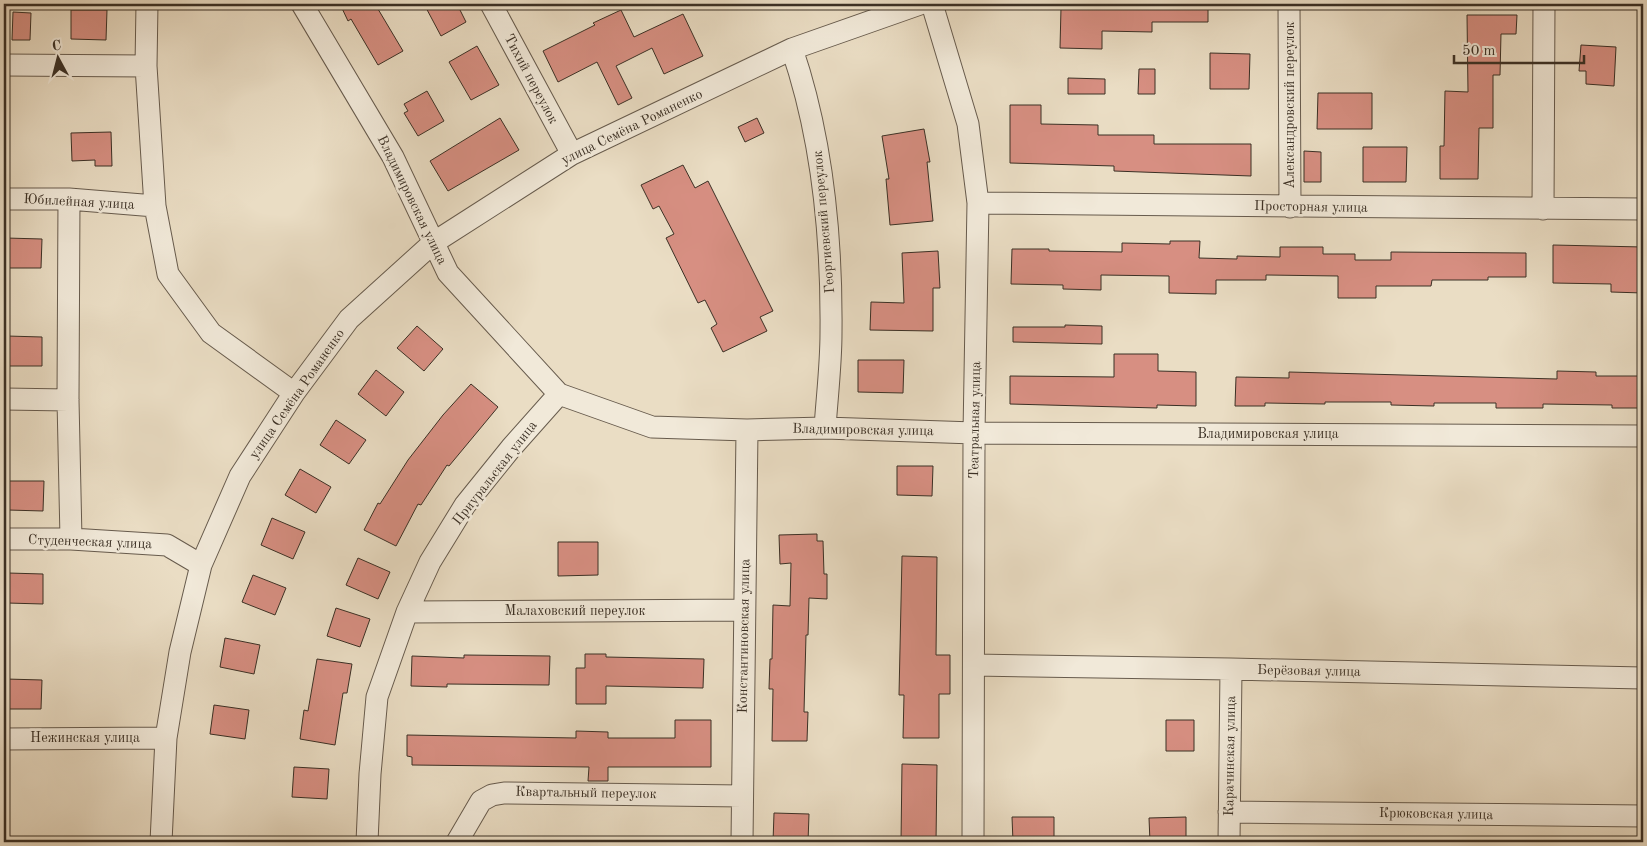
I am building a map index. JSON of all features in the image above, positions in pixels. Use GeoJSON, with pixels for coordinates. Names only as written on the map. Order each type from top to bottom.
{"type":"FeatureCollection","features":[{"type":"Feature","properties":{"kind":"street"},"geometry":{"type":"LineString","coordinates":[[147,4],[146,66],[155,206],[168,274],[211,334],[294,393]]}},
{"type":"Feature","properties":{"kind":"street","name":"Владимировская улица"},"geometry":{"type":"LineString","coordinates":[[302,4],[393,156],[448,273],[559,394],[652,426],[746,430],[825,428],[974,433],[1643,436]]}},
{"type":"Feature","properties":{"kind":"street","name":"Тихий переулок"},"geometry":{"type":"LineString","coordinates":[[490,4],[572,154]]}},
{"type":"Feature","properties":{"kind":"street","name":"улица Семёна Романенко"},"geometry":{"type":"LineString","coordinates":[[160,842],[166,738],[180,652],[201,565],[240,476],[294,393],[349,319],[433,243],[572,154],[792,49],[920,4]]}},
{"type":"Feature","properties":{"kind":"street","name":"Театральная улица"},"geometry":{"type":"LineString","coordinates":[[932,4],[968,124],[978,203],[974,433],[973,842]]}},
{"type":"Feature","properties":{"kind":"street","name":"Александровский переулок"},"geometry":{"type":"LineString","coordinates":[[1289,4],[1290,207]]}},
{"type":"Feature","properties":{"kind":"street"},"geometry":{"type":"LineString","coordinates":[[1543,209],[1544,4]]}},
{"type":"Feature","properties":{"kind":"street","name":"Георгиевский переулок"},"geometry":{"type":"LineString","coordinates":[[792,49],[803,82],[817,140],[828,244],[831,334],[825,428]]}},
{"type":"Feature","properties":{"kind":"street"},"geometry":{"type":"LineString","coordinates":[[4,65],[146,66]]}},
{"type":"Feature","properties":{"kind":"street","name":"Юбилейная улица"},"geometry":{"type":"LineString","coordinates":[[4,199],[69,199],[155,206]]}},
{"type":"Feature","properties":{"kind":"street"},"geometry":{"type":"LineString","coordinates":[[69,199],[68,400],[71,539]]}},
{"type":"Feature","properties":{"kind":"street","name":"Просторная улица"},"geometry":{"type":"LineString","coordinates":[[978,203],[1643,209]]}},
{"type":"Feature","properties":{"kind":"street","name":"Приуральская улица"},"geometry":{"type":"LineString","coordinates":[[367,842],[370,774],[377,696],[406,612],[430,562],[465,505],[511,448],[559,394]]}},
{"type":"Feature","properties":{"kind":"street"},"geometry":{"type":"LineString","coordinates":[[4,399],[68,400]]}},
{"type":"Feature","properties":{"kind":"street","name":"Константиновская улица"},"geometry":{"type":"LineString","coordinates":[[742,842],[746,430]]}},
{"type":"Feature","properties":{"kind":"street","name":"Студенческая улица"},"geometry":{"type":"LineString","coordinates":[[4,539],[71,539],[167,545],[201,565]]}},
{"type":"Feature","properties":{"kind":"street","name":"Малаховский переулок"},"geometry":{"type":"LineString","coordinates":[[406,612],[744,610]]}},
{"type":"Feature","properties":{"kind":"street","name":"Берёзовая улица"},"geometry":{"type":"LineString","coordinates":[[974,665],[1643,678]]}},
{"type":"Feature","properties":{"kind":"street","name":"Карачинская улица"},"geometry":{"type":"LineString","coordinates":[[1228,842],[1231,669]]}},
{"type":"Feature","properties":{"kind":"street","name":"Нежинская улица"},"geometry":{"type":"LineString","coordinates":[[4,739],[166,738]]}},
{"type":"Feature","properties":{"kind":"street","name":"Квартальный переулок"},"geometry":{"type":"LineString","coordinates":[[457,842],[481,801],[492,795],[504,793],[742,796]]}},
{"type":"Feature","properties":{"kind":"street","name":"Крюковская улица"},"geometry":{"type":"LineString","coordinates":[[1229,812],[1643,816]]}},
{"type":"Feature","properties":{"kind":"building"},"geometry":{"type":"Polygon","coordinates":[[[340,4],[375,4],[403,51],[378,65],[351,19],[348,21],[340,4]]]}},
{"type":"Feature","properties":{"kind":"building"},"geometry":{"type":"Polygon","coordinates":[[[424,4],[457,4],[466,22],[441,36],[424,4]]]}},
{"type":"Feature","properties":{"kind":"building"},"geometry":{"type":"Polygon","coordinates":[[[1112,4],[1208,4],[1208,22],[1152,22],[1152,32],[1102,31],[1102,49],[1060,48],[1061,8],[1112,9],[1112,4]]]}},
{"type":"Feature","properties":{"kind":"building"},"geometry":{"type":"Polygon","coordinates":[[[71,10],[107,10],[106,40],[71,39],[71,10]]]}},
{"type":"Feature","properties":{"kind":"building"},"geometry":{"type":"Polygon","coordinates":[[[621,10],[634,37],[683,14],[703,56],[664,74],[652,48],[616,66],[632,98],[618,105],[597,62],[558,82],[543,51],[595,25],[593,23],[621,10]]]}},
{"type":"Feature","properties":{"kind":"building"},"geometry":{"type":"Polygon","coordinates":[[[13,12],[31,13],[30,40],[12,40],[13,12]]]}},
{"type":"Feature","properties":{"kind":"building"},"geometry":{"type":"Polygon","coordinates":[[[1467,15],[1517,15],[1516,34],[1501,34],[1500,75],[1493,75],[1493,128],[1479,128],[1478,179],[1440,179],[1440,146],[1444,146],[1445,91],[1468,92],[1467,15]]]}},
{"type":"Feature","properties":{"kind":"building"},"geometry":{"type":"Polygon","coordinates":[[[1581,45],[1616,47],[1614,86],[1586,84],[1586,71],[1579,71],[1581,45]]]}},
{"type":"Feature","properties":{"kind":"building"},"geometry":{"type":"Polygon","coordinates":[[[477,46],[499,85],[471,100],[449,62],[477,46]]]}},
{"type":"Feature","properties":{"kind":"building"},"geometry":{"type":"Polygon","coordinates":[[[1210,53],[1250,54],[1249,89],[1210,89],[1210,53]]]}},
{"type":"Feature","properties":{"kind":"building"},"geometry":{"type":"Polygon","coordinates":[[[1139,69],[1155,69],[1155,94],[1138,94],[1139,69]]]}},
{"type":"Feature","properties":{"kind":"building"},"geometry":{"type":"Polygon","coordinates":[[[1068,78],[1105,79],[1105,94],[1068,94],[1068,78]]]}},
{"type":"Feature","properties":{"kind":"building"},"geometry":{"type":"Polygon","coordinates":[[[427,91],[444,121],[418,136],[404,113],[408,111],[404,104],[427,91]]]}},
{"type":"Feature","properties":{"kind":"building"},"geometry":{"type":"Polygon","coordinates":[[[1318,93],[1372,93],[1372,129],[1317,129],[1318,93]]]}},
{"type":"Feature","properties":{"kind":"building"},"geometry":{"type":"Polygon","coordinates":[[[1010,105],[1041,105],[1041,124],[1098,125],[1098,135],[1154,135],[1154,144],[1251,144],[1251,176],[1114,171],[1114,166],[1010,163],[1010,105]]]}},
{"type":"Feature","properties":{"kind":"building"},"geometry":{"type":"Polygon","coordinates":[[[500,118],[519,150],[448,191],[430,161],[500,118]]]}},
{"type":"Feature","properties":{"kind":"building"},"geometry":{"type":"Polygon","coordinates":[[[757,118],[764,133],[745,142],[738,127],[757,118]]]}},
{"type":"Feature","properties":{"kind":"building"},"geometry":{"type":"Polygon","coordinates":[[[924,129],[930,162],[927,162],[933,221],[890,225],[886,179],[889,179],[882,136],[924,129]]]}},
{"type":"Feature","properties":{"kind":"building"},"geometry":{"type":"Polygon","coordinates":[[[111,132],[112,166],[95,166],[95,160],[72,161],[71,133],[111,132]]]}},
{"type":"Feature","properties":{"kind":"building"},"geometry":{"type":"Polygon","coordinates":[[[1363,147],[1407,147],[1406,182],[1363,182],[1363,147]]]}},
{"type":"Feature","properties":{"kind":"building"},"geometry":{"type":"Polygon","coordinates":[[[1304,151],[1321,152],[1321,182],[1304,182],[1304,151]]]}},
{"type":"Feature","properties":{"kind":"building"},"geometry":{"type":"Polygon","coordinates":[[[683,165],[695,188],[708,181],[773,311],[760,317],[767,331],[723,352],[711,328],[717,324],[705,300],[698,303],[666,238],[674,234],[659,206],[653,209],[641,185],[683,165]]]}},
{"type":"Feature","properties":{"kind":"building"},"geometry":{"type":"Polygon","coordinates":[[[6,238],[42,239],[41,268],[6,268],[6,238]]]}},
{"type":"Feature","properties":{"kind":"building"},"geometry":{"type":"Polygon","coordinates":[[[1170,241],[1200,241],[1199,258],[1237,259],[1237,256],[1280,257],[1280,247],[1323,247],[1323,254],[1355,254],[1355,260],[1391,260],[1391,252],[1526,253],[1526,277],[1488,277],[1488,280],[1432,280],[1431,286],[1376,286],[1376,298],[1338,298],[1338,276],[1266,275],[1266,280],[1216,280],[1216,294],[1169,293],[1169,276],[1101,275],[1101,290],[1063,289],[1063,285],[1011,284],[1012,249],[1122,252],[1122,243],[1170,244],[1170,241]]]}},
{"type":"Feature","properties":{"kind":"building"},"geometry":{"type":"Polygon","coordinates":[[[1553,245],[1643,247],[1643,293],[1611,292],[1611,284],[1553,283],[1553,245]]]}},
{"type":"Feature","properties":{"kind":"building"},"geometry":{"type":"Polygon","coordinates":[[[938,251],[940,288],[933,288],[933,331],[870,330],[871,302],[904,303],[902,253],[938,251]]]}},
{"type":"Feature","properties":{"kind":"building"},"geometry":{"type":"Polygon","coordinates":[[[1065,325],[1102,326],[1102,344],[1013,342],[1013,327],[1065,327],[1065,325]]]}},
{"type":"Feature","properties":{"kind":"building"},"geometry":{"type":"Polygon","coordinates":[[[417,326],[443,349],[424,371],[397,348],[417,326]]]}},
{"type":"Feature","properties":{"kind":"building"},"geometry":{"type":"Polygon","coordinates":[[[7,336],[42,337],[42,366],[6,366],[7,336]]]}},
{"type":"Feature","properties":{"kind":"building"},"geometry":{"type":"Polygon","coordinates":[[[1114,354],[1158,354],[1158,371],[1196,372],[1196,406],[1157,405],[1157,408],[1010,404],[1010,376],[1114,377],[1114,354]]]}},
{"type":"Feature","properties":{"kind":"building"},"geometry":{"type":"Polygon","coordinates":[[[858,360],[904,360],[903,393],[858,392],[858,360]]]}},
{"type":"Feature","properties":{"kind":"building"},"geometry":{"type":"Polygon","coordinates":[[[376,370],[404,392],[386,416],[358,394],[376,370]]]}},
{"type":"Feature","properties":{"kind":"building"},"geometry":{"type":"Polygon","coordinates":[[[1557,371],[1596,372],[1596,376],[1643,376],[1643,408],[1612,408],[1612,405],[1543,404],[1543,408],[1496,408],[1496,403],[1434,403],[1434,406],[1391,405],[1391,402],[1265,403],[1265,406],[1235,406],[1236,377],[1289,378],[1289,372],[1557,379],[1557,371]]]}},
{"type":"Feature","properties":{"kind":"building"},"geometry":{"type":"Polygon","coordinates":[[[471,384],[498,407],[449,466],[447,465],[421,505],[418,504],[396,546],[364,530],[378,503],[380,504],[408,460],[443,415],[471,384]]]}},
{"type":"Feature","properties":{"kind":"building"},"geometry":{"type":"Polygon","coordinates":[[[336,420],[366,440],[349,464],[320,445],[336,420]]]}},
{"type":"Feature","properties":{"kind":"building"},"geometry":{"type":"Polygon","coordinates":[[[897,466],[933,466],[932,496],[897,495],[897,466]]]}},
{"type":"Feature","properties":{"kind":"building"},"geometry":{"type":"Polygon","coordinates":[[[300,469],[331,487],[316,513],[285,495],[300,469]]]}},
{"type":"Feature","properties":{"kind":"building"},"geometry":{"type":"Polygon","coordinates":[[[8,481],[44,481],[43,511],[8,510],[8,481]]]}},
{"type":"Feature","properties":{"kind":"building"},"geometry":{"type":"Polygon","coordinates":[[[272,518],[305,532],[293,559],[261,545],[272,518]]]}},
{"type":"Feature","properties":{"kind":"building"},"geometry":{"type":"Polygon","coordinates":[[[817,534],[817,541],[823,541],[824,574],[827,574],[827,599],[809,598],[804,712],[808,712],[807,741],[772,741],[773,689],[769,689],[770,659],[772,659],[773,605],[790,606],[791,563],[780,564],[779,535],[817,534]]]}},
{"type":"Feature","properties":{"kind":"building"},"geometry":{"type":"Polygon","coordinates":[[[558,542],[598,542],[598,575],[558,576],[558,542]]]}},
{"type":"Feature","properties":{"kind":"building"},"geometry":{"type":"Polygon","coordinates":[[[902,556],[937,557],[936,655],[950,655],[950,694],[939,694],[939,738],[903,738],[904,695],[899,695],[902,556]]]}},
{"type":"Feature","properties":{"kind":"building"},"geometry":{"type":"Polygon","coordinates":[[[358,558],[390,572],[378,599],[346,585],[358,558]]]}},
{"type":"Feature","properties":{"kind":"building"},"geometry":{"type":"Polygon","coordinates":[[[8,573],[43,574],[43,604],[7,603],[8,573]]]}},
{"type":"Feature","properties":{"kind":"building"},"geometry":{"type":"Polygon","coordinates":[[[253,575],[286,588],[275,615],[242,602],[253,575]]]}},
{"type":"Feature","properties":{"kind":"building"},"geometry":{"type":"Polygon","coordinates":[[[336,608],[370,619],[360,647],[327,636],[336,608]]]}},
{"type":"Feature","properties":{"kind":"building"},"geometry":{"type":"Polygon","coordinates":[[[225,638],[260,645],[254,674],[220,667],[225,638]]]}},
{"type":"Feature","properties":{"kind":"building"},"geometry":{"type":"Polygon","coordinates":[[[585,654],[606,654],[606,657],[704,659],[703,688],[606,686],[606,704],[576,704],[576,668],[585,668],[585,654]]]}},
{"type":"Feature","properties":{"kind":"building"},"geometry":{"type":"Polygon","coordinates":[[[464,655],[550,656],[549,685],[447,684],[447,687],[411,686],[412,656],[464,658],[464,655]]]}},
{"type":"Feature","properties":{"kind":"building"},"geometry":{"type":"Polygon","coordinates":[[[317,659],[352,664],[347,693],[343,693],[335,745],[300,739],[304,710],[308,711],[317,659]]]}},
{"type":"Feature","properties":{"kind":"building"},"geometry":{"type":"Polygon","coordinates":[[[6,679],[42,680],[41,709],[6,709],[6,679]]]}},
{"type":"Feature","properties":{"kind":"building"},"geometry":{"type":"Polygon","coordinates":[[[214,705],[249,710],[245,739],[210,734],[214,705]]]}},
{"type":"Feature","properties":{"kind":"building"},"geometry":{"type":"Polygon","coordinates":[[[675,720],[711,720],[711,767],[608,767],[608,781],[588,781],[589,767],[412,765],[412,757],[407,756],[407,735],[576,738],[576,731],[608,732],[608,738],[675,738],[675,720]]]}},
{"type":"Feature","properties":{"kind":"building"},"geometry":{"type":"Polygon","coordinates":[[[1166,720],[1194,720],[1194,751],[1166,751],[1166,720]]]}},
{"type":"Feature","properties":{"kind":"building"},"geometry":{"type":"Polygon","coordinates":[[[902,764],[937,765],[936,842],[901,842],[902,764]]]}},
{"type":"Feature","properties":{"kind":"building"},"geometry":{"type":"Polygon","coordinates":[[[294,767],[329,769],[327,799],[292,797],[294,767]]]}},
{"type":"Feature","properties":{"kind":"building"},"geometry":{"type":"Polygon","coordinates":[[[774,813],[809,814],[808,842],[773,842],[774,813]]]}},
{"type":"Feature","properties":{"kind":"building"},"geometry":{"type":"Polygon","coordinates":[[[1012,817],[1054,817],[1054,842],[1013,842],[1012,817]]]}},
{"type":"Feature","properties":{"kind":"building"},"geometry":{"type":"Polygon","coordinates":[[[1186,817],[1186,842],[1150,842],[1149,818],[1186,817]]]}}]}
